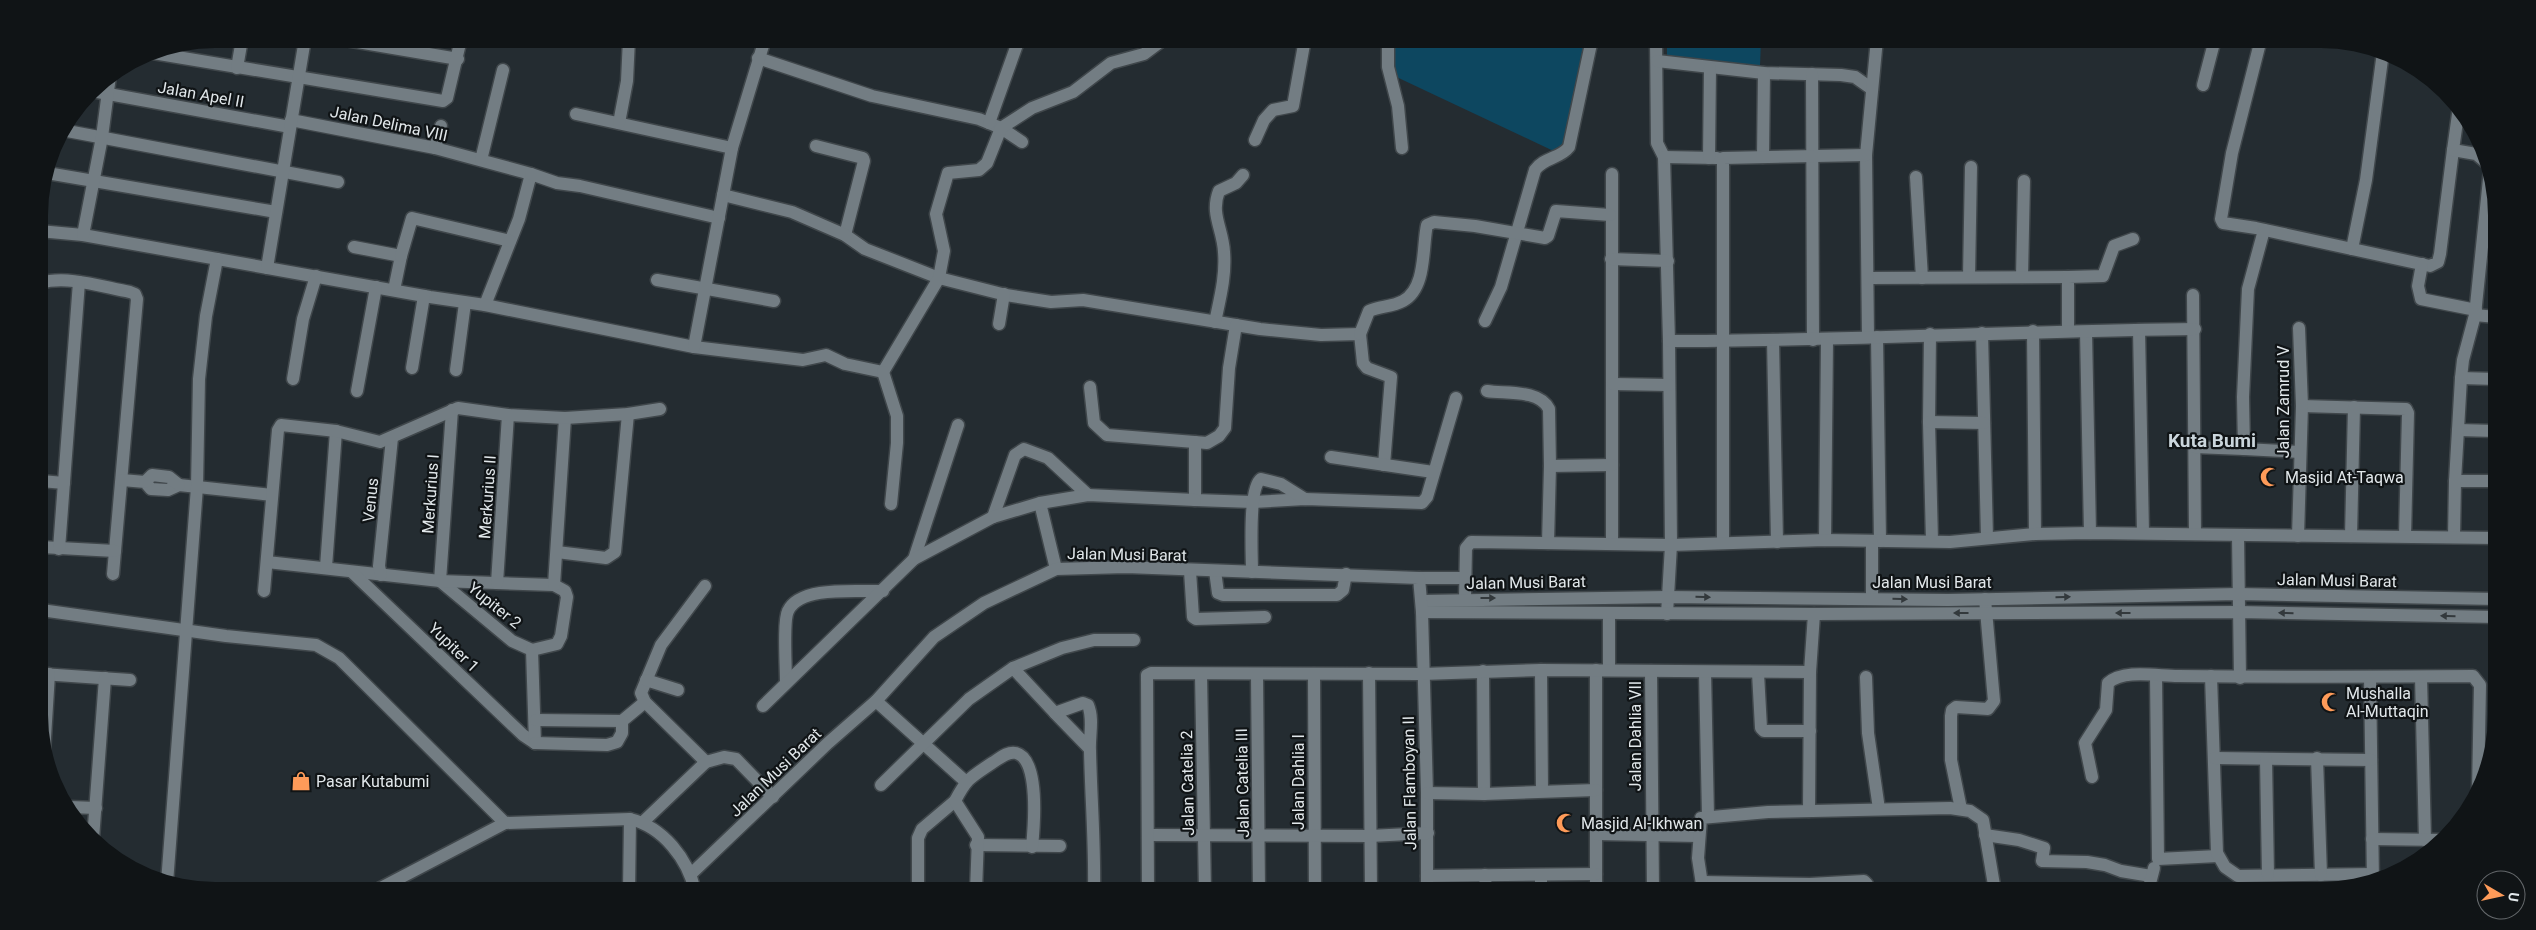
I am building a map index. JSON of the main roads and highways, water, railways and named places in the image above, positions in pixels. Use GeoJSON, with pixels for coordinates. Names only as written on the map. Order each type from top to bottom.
{"type":"FeatureCollection","features":[{"type":"Feature","properties":{"kind":"place","name":"Masjid At-Taqwa"},"geometry":{"type":"Point","coordinates":[2270,477]}},
{"type":"Feature","properties":{"kind":"place","name":"Mushalla Al-Muttaqin"},"geometry":{"type":"Point","coordinates":[2331,702]}},
{"type":"Feature","properties":{"kind":"place","name":"Pasar Kutabumi"},"geometry":{"type":"Point","coordinates":[301,781]}},
{"type":"Feature","properties":{"kind":"place","name":"Masjid Al-Ikhwan"},"geometry":{"type":"Point","coordinates":[1566,823]}},
{"type":"Feature","properties":{"kind":"district","name":"Kuta Bumi"},"geometry":{"type":"Point","coordinates":[2212,440]}}]}
